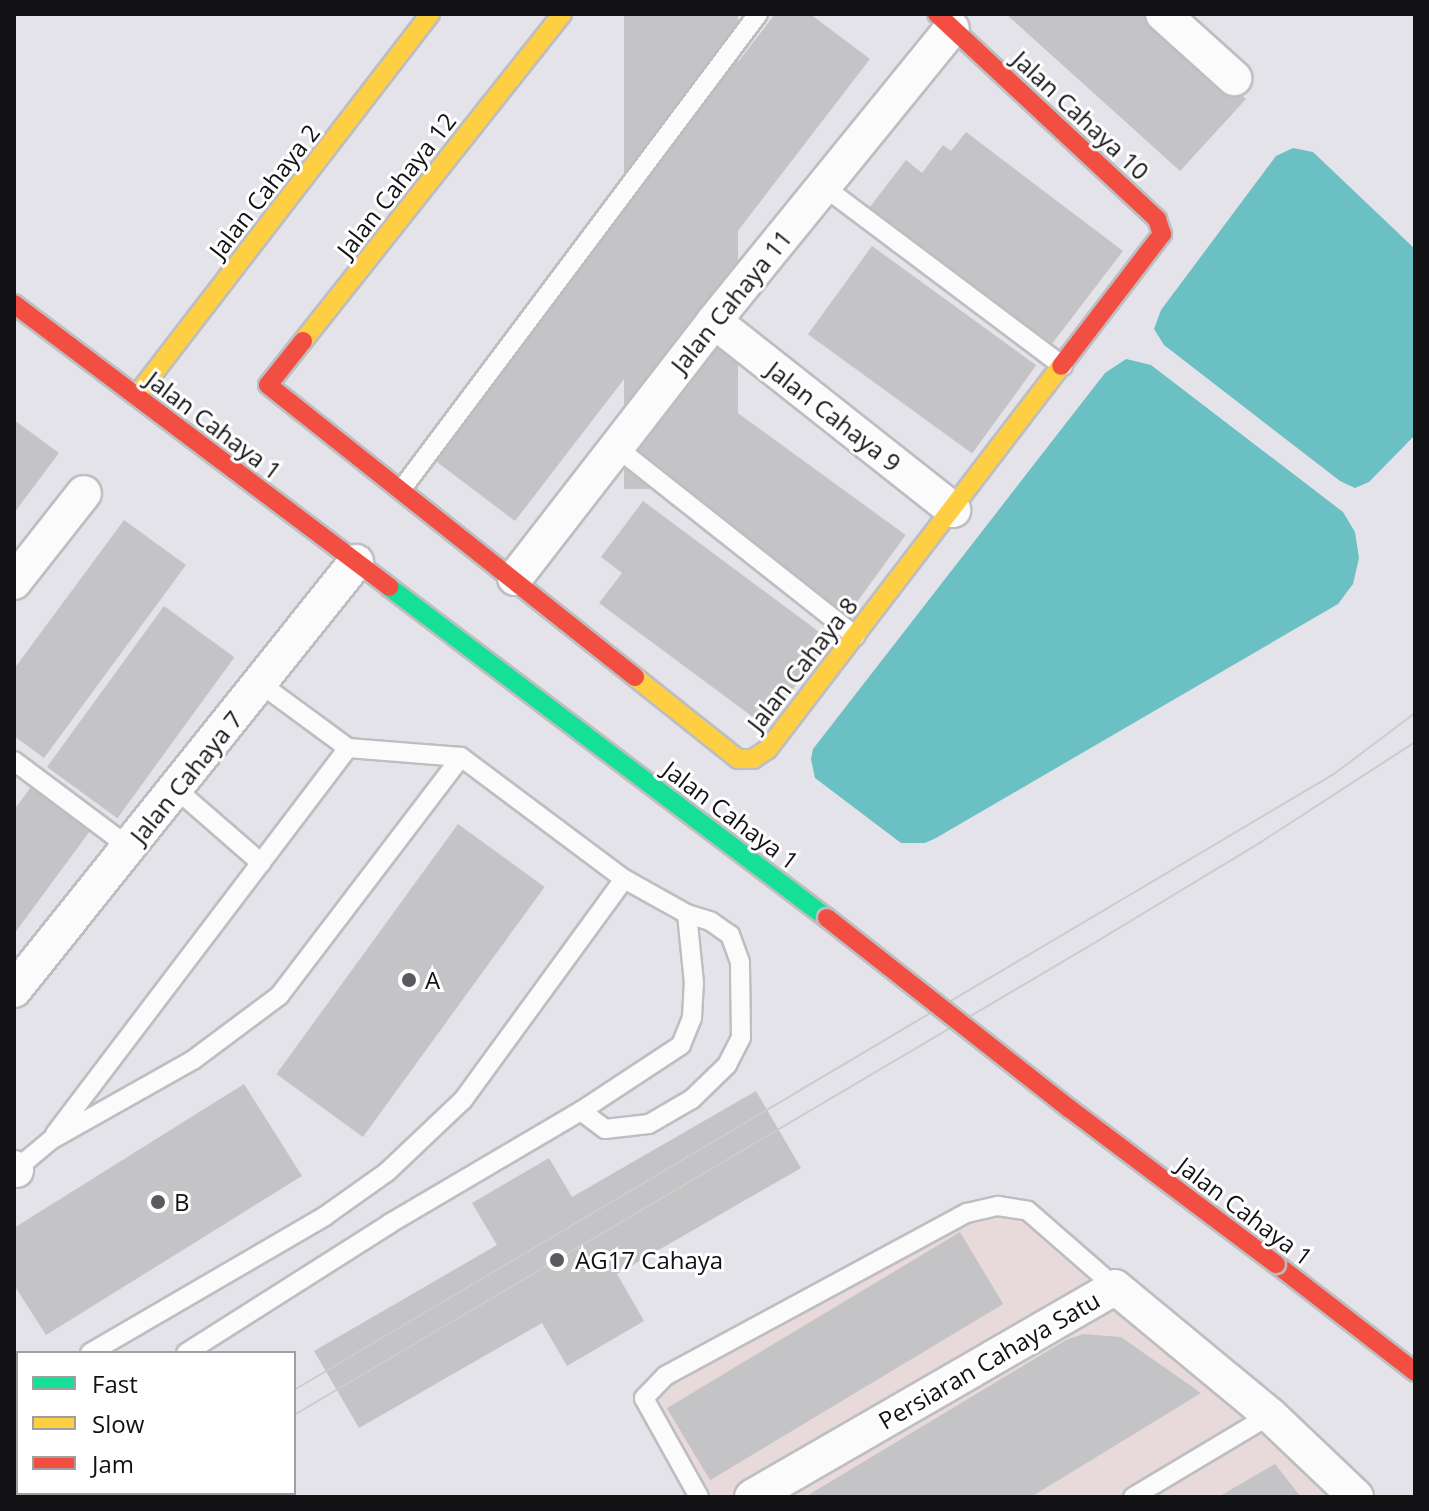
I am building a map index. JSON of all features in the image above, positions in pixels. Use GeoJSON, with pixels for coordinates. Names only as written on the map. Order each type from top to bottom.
{"type":"FeatureCollection","features":[{"type":"Feature","properties":{"kind":"street","name":"Jalan Cahaya 2"},"geometry":{"type":"LineString","coordinates":[[136,396],[430,14]]}},
{"type":"Feature","properties":{"kind":"street","name":"Jalan Cahaya 12"},"geometry":{"type":"LineString","coordinates":[[268,385],[562,14]]}},
{"type":"Feature","properties":{"kind":"street"},"geometry":{"type":"LineString","coordinates":[[1163,14],[1234,78]]}},
{"type":"Feature","properties":{"kind":"street","name":"Jalan Cahaya 11"},"geometry":{"type":"LineString","coordinates":[[515,578],[823,186],[945,21]]}},
{"type":"Feature","properties":{"kind":"street","name":"Jalan Cahaya 10"},"geometry":{"type":"LineString","coordinates":[[945,21],[1157,219]]}},
{"type":"Feature","properties":{"kind":"street","name":"Jalan Cahaya 8"},"geometry":{"type":"LineString","coordinates":[[268,385],[515,578],[738,759],[753,759],[768,749],[1162,234],[1157,219]]}},
{"type":"Feature","properties":{"kind":"street","name":"Jalan Cahaya 1"},"geometry":{"type":"LineString","coordinates":[[14,304],[827,918],[1070,1109],[1415,1372]]}},
{"type":"Feature","properties":{"kind":"street","name":"Jalan Cahaya 9"},"geometry":{"type":"LineString","coordinates":[[714,321],[953,510]]}},
{"type":"Feature","properties":{"kind":"street"},"geometry":{"type":"LineString","coordinates":[[14,582],[84,493]]}},
{"type":"Feature","properties":{"kind":"street","name":"Jalan Cahaya 7"},"geometry":{"type":"LineString","coordinates":[[14,990],[356,562]]}},
{"type":"Feature","properties":{"kind":"street","name":"Persiaran Cahaya Satu"},"geometry":{"type":"LineString","coordinates":[[752,1497],[1115,1287],[1270,1415],[1356,1497]]}},
{"type":"Feature","properties":{"kind":"lane"},"geometry":{"type":"LineString","coordinates":[[401,490],[758,14]]}},
{"type":"Feature","properties":{"kind":"lane"},"geometry":{"type":"LineString","coordinates":[[823,186],[1063,366]]}},
{"type":"Feature","properties":{"kind":"lane"},"geometry":{"type":"LineString","coordinates":[[616,447],[855,636]]}},
{"type":"Feature","properties":{"kind":"lane"},"geometry":{"type":"LineString","coordinates":[[261,684],[348,748],[461,757],[624,879],[687,914],[710,921],[730,935],[740,962],[741,1038],[727,1065],[692,1099],[649,1124],[605,1129],[581,1111]]}},
{"type":"Feature","properties":{"kind":"lane"},"geometry":{"type":"LineString","coordinates":[[51,1140],[348,748]]}},
{"type":"Feature","properties":{"kind":"lane"},"geometry":{"type":"LineString","coordinates":[[15,1170],[51,1140],[193,1060],[279,996],[461,757]]}},
{"type":"Feature","properties":{"kind":"lane"},"geometry":{"type":"LineString","coordinates":[[14,761],[129,847]]}},
{"type":"Feature","properties":{"kind":"lane"},"geometry":{"type":"LineString","coordinates":[[176,789],[261,863]]}},
{"type":"Feature","properties":{"kind":"lane"},"geometry":{"type":"LineString","coordinates":[[93,1351],[325,1216],[387,1172],[463,1100],[624,879]]}},
{"type":"Feature","properties":{"kind":"lane"},"geometry":{"type":"LineString","coordinates":[[189,1351],[389,1224],[581,1111],[681,1045],[692,1018],[694,983],[687,914]]}},
{"type":"Feature","properties":{"kind":"lane"},"geometry":{"type":"LineString","coordinates":[[699,1497],[644,1398],[665,1376],[967,1213],[998,1206],[1028,1211],[1115,1287]]}},
{"type":"Feature","properties":{"kind":"lane"},"geometry":{"type":"LineString","coordinates":[[1133,1497],[1270,1415]]}},
{"type":"Feature","properties":{"kind":"shaded area"},"geometry":{"type":"Polygon","coordinates":[[[1002,1215],[1023,1223],[1335,1497],[713,1497],[654,1401],[671,1384],[974,1221],[1002,1215]]]}},
{"type":"Feature","properties":{"kind":"water"},"geometry":{"type":"Polygon","coordinates":[[[1293,148],[1313,152],[1415,249],[1415,435],[1369,482],[1355,488],[1340,481],[1164,345],[1154,329],[1161,310],[1276,156],[1293,148]]]}},
{"type":"Feature","properties":{"kind":"water"},"geometry":{"type":"Polygon","coordinates":[[[1126,359],[1151,365],[1343,512],[1355,532],[1359,558],[1353,584],[1338,604],[936,838],[925,843],[901,843],[815,778],[811,759],[813,749],[1105,373],[1126,359]]]}},
{"type":"Feature","properties":{"kind":"building"},"geometry":{"type":"Polygon","coordinates":[[[624,14],[738,14],[738,489],[624,489],[624,14]]]}},
{"type":"Feature","properties":{"kind":"building"},"geometry":{"type":"Polygon","coordinates":[[[775,14],[810,14],[870,59],[515,521],[433,459],[775,14]]]}},
{"type":"Feature","properties":{"kind":"building"},"geometry":{"type":"Polygon","coordinates":[[[1006,14],[1152,14],[1246,99],[1180,171],[1006,14]]]}},
{"type":"Feature","properties":{"kind":"building"},"geometry":{"type":"Polygon","coordinates":[[[966,132],[1123,251],[1048,349],[866,212],[906,160],[922,173],[943,145],[951,151],[966,132]]]}},
{"type":"Feature","properties":{"kind":"building"},"geometry":{"type":"Polygon","coordinates":[[[872,246],[1036,365],[972,454],[808,334],[872,246]]]}},
{"type":"Feature","properties":{"kind":"building"},"geometry":{"type":"Polygon","coordinates":[[[735,411],[906,535],[848,615],[677,491],[735,411]]]}},
{"type":"Feature","properties":{"kind":"building"},"geometry":{"type":"Polygon","coordinates":[[[14,420],[59,453],[14,513],[14,420]]]}},
{"type":"Feature","properties":{"kind":"building"},"geometry":{"type":"Polygon","coordinates":[[[643,501],[830,640],[765,726],[599,603],[622,573],[601,557],[643,501]]]}},
{"type":"Feature","properties":{"kind":"building"},"geometry":{"type":"Polygon","coordinates":[[[124,520],[186,565],[44,758],[14,736],[14,669],[124,520]]]}},
{"type":"Feature","properties":{"kind":"building"},"geometry":{"type":"Polygon","coordinates":[[[164,606],[234,657],[117,818],[47,767],[164,606]]]}},
{"type":"Feature","properties":{"kind":"building"},"geometry":{"type":"Polygon","coordinates":[[[31,787],[90,831],[14,934],[14,810],[31,787]]]}},
{"type":"Feature","properties":{"kind":"building","name":"A"},"geometry":{"type":"Polygon","coordinates":[[[458,824],[545,887],[363,1137],[276,1074],[458,824]]]}},
{"type":"Feature","properties":{"kind":"building","name":"B"},"geometry":{"type":"Polygon","coordinates":[[[244,1084],[302,1176],[46,1335],[14,1285],[14,1228],[244,1084]]]}},
{"type":"Feature","properties":{"kind":"building","name":"AG17 Cahaya"},"geometry":{"type":"Polygon","coordinates":[[[756,1091],[801,1168],[617,1274],[644,1321],[567,1366],[542,1323],[359,1428],[314,1351],[497,1245],[472,1203],[549,1158],[572,1197],[756,1091]]]}},
{"type":"Feature","properties":{"kind":"building"},"geometry":{"type":"Polygon","coordinates":[[[960,1232],[1003,1304],[710,1480],[667,1408],[960,1232]]]}},
{"type":"Feature","properties":{"kind":"building"},"geometry":{"type":"Polygon","coordinates":[[[1083,1334],[1121,1337],[1201,1393],[1031,1497],[805,1497],[1066,1340],[1083,1334]]]}},
{"type":"Feature","properties":{"kind":"building"},"geometry":{"type":"Polygon","coordinates":[[[1275,1464],[1301,1497],[1218,1497],[1275,1464]]]}},
{"type":"Feature","properties":{"kind":"tram line"},"geometry":{"type":"LineString","coordinates":[[296,1389],[1334,774],[1415,713]]}},
{"type":"Feature","properties":{"kind":"tram line"},"geometry":{"type":"LineString","coordinates":[[296,1414],[1086,948],[1261,842],[1415,742]]}},
{"type":"Feature","properties":{"kind":"tram line"},"geometry":{"type":"LineString","coordinates":[[112,1497],[116,1495]]}},
{"type":"Feature","properties":{"kind":"traffic: fast"},"geometry":{"type":"LineString","coordinates":[[389,587],[827,918]]}},
{"type":"Feature","properties":{"kind":"traffic: slow"},"geometry":{"type":"LineString","coordinates":[[136,396],[430,14]]}},
{"type":"Feature","properties":{"kind":"traffic: slow"},"geometry":{"type":"LineString","coordinates":[[303,341],[562,14]]}},
{"type":"Feature","properties":{"kind":"traffic: slow"},"geometry":{"type":"LineString","coordinates":[[635,677],[738,759],[753,759],[768,749],[1061,366]]}},
{"type":"Feature","properties":{"kind":"traffic: jam"},"geometry":{"type":"LineString","coordinates":[[937,14],[1157,219],[1162,234],[1061,366]]}},
{"type":"Feature","properties":{"kind":"traffic: jam"},"geometry":{"type":"LineString","coordinates":[[14,304],[389,587]]}},
{"type":"Feature","properties":{"kind":"traffic: jam"},"geometry":{"type":"LineString","coordinates":[[303,341],[268,385],[635,677]]}},
{"type":"Feature","properties":{"kind":"traffic: jam"},"geometry":{"type":"LineString","coordinates":[[827,918],[1070,1109],[1276,1264]]}},
{"type":"Feature","properties":{"kind":"traffic: jam"},"geometry":{"type":"LineString","coordinates":[[1276,1264],[1415,1372]]}},
{"type":"Feature","properties":{"kind":"place","name":"A"},"geometry":{"type":"Point","coordinates":[409,980]}},
{"type":"Feature","properties":{"kind":"place","name":"B"},"geometry":{"type":"Point","coordinates":[158,1202]}},
{"type":"Feature","properties":{"kind":"place","name":"AG17 Cahaya"},"geometry":{"type":"Point","coordinates":[557,1260]}}]}
